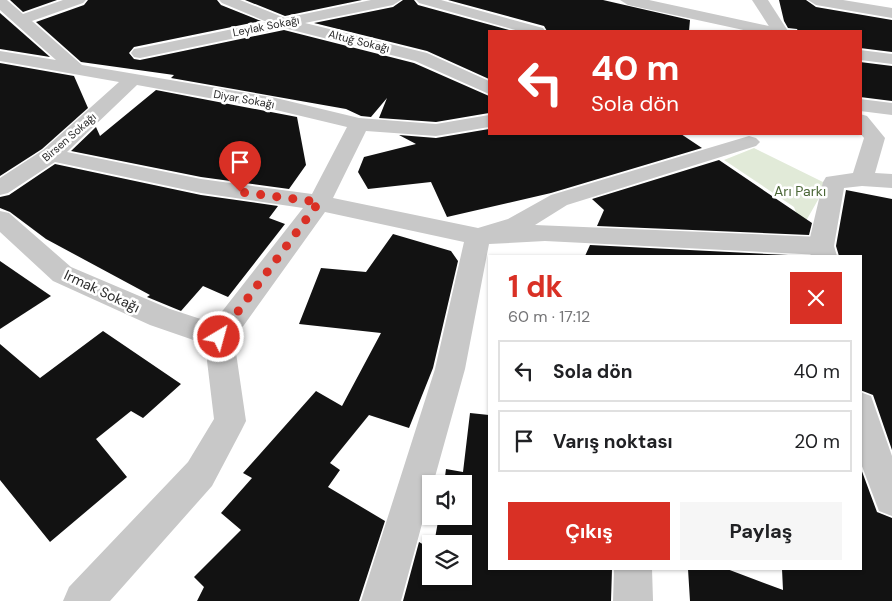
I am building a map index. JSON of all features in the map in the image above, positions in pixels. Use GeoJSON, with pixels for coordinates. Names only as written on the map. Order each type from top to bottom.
{"type":"FeatureCollection","features":[{"type":"Feature","properties":{"kind":"street"},"geometry":{"type":"LineString","coordinates":[[20,20],[78,0]]}},
{"type":"Feature","properties":{"kind":"street","name":"Altuğ Sokağı"},"geometry":{"type":"LineString","coordinates":[[227,0],[284,23],[421,57],[488,88]]}},
{"type":"Feature","properties":{"kind":"street","name":"Leylak Sokağı"},"geometry":{"type":"LineString","coordinates":[[140,53],[216,35],[284,23],[355,3],[393,0]]}},
{"type":"Feature","properties":{"kind":"street"},"geometry":{"type":"LineString","coordinates":[[424,0],[533,30]]}},
{"type":"Feature","properties":{"kind":"street"},"geometry":{"type":"LineString","coordinates":[[628,0],[764,30]]}},
{"type":"Feature","properties":{"kind":"street"},"geometry":{"type":"LineString","coordinates":[[760,0],[779,30]]}},
{"type":"Feature","properties":{"kind":"street"},"geometry":{"type":"LineString","coordinates":[[816,0],[892,13]]}},
{"type":"Feature","properties":{"kind":"street"},"geometry":{"type":"LineString","coordinates":[[0,2],[76,69]]}},
{"type":"Feature","properties":{"kind":"street"},"geometry":{"type":"LineString","coordinates":[[862,54],[892,59]]}},
{"type":"Feature","properties":{"kind":"street","name":"Diyar Sokağı"},"geometry":{"type":"LineString","coordinates":[[0,56],[276,104],[360,124],[436,130],[488,121]]}},
{"type":"Feature","properties":{"kind":"street","name":"Birsen Sokağı"},"geometry":{"type":"LineString","coordinates":[[0,188],[51,155],[133,79]]}},
{"type":"Feature","properties":{"kind":"street"},"geometry":{"type":"LineString","coordinates":[[862,107],[892,109]]}},
{"type":"Feature","properties":{"kind":"street"},"geometry":{"type":"LineString","coordinates":[[862,109],[892,142]]}},
{"type":"Feature","properties":{"kind":"street"},"geometry":{"type":"LineString","coordinates":[[862,122],[875,138],[862,179]]}},
{"type":"Feature","properties":{"kind":"street"},"geometry":{"type":"LineString","coordinates":[[83,601],[200,474],[230,422],[219,337],[319,202],[360,124]]}},
{"type":"Feature","properties":{"kind":"street"},"geometry":{"type":"LineString","coordinates":[[478,236],[517,225],[559,200],[743,138]]}},
{"type":"Feature","properties":{"kind":"street"},"geometry":{"type":"LineString","coordinates":[[51,155],[200,186],[319,202],[478,236],[545,232],[667,248],[822,251],[834,182],[862,179],[892,181]]}},
{"type":"Feature","properties":{"kind":"street","name":"Irmak Sokağı"},"geometry":{"type":"LineString","coordinates":[[0,219],[62,274],[160,318],[219,337]]}},
{"type":"Feature","properties":{"kind":"street"},"geometry":{"type":"LineString","coordinates":[[381,601],[450,369],[478,236]]}},
{"type":"Feature","properties":{"kind":"street"},"geometry":{"type":"LineString","coordinates":[[862,415],[867,436],[892,499]]}},
{"type":"Feature","properties":{"kind":"street"},"geometry":{"type":"LineString","coordinates":[[633,570],[633,601]]}},
{"type":"Feature","properties":{"kind":"green space","name":"Arı Parkı"},"geometry":{"type":"Polygon","coordinates":[[[754,148],[827,184],[802,228],[794,207],[724,160],[754,148]]]}},
{"type":"Feature","properties":{"kind":"building"},"geometry":{"type":"Polygon","coordinates":[[[10,0],[57,0],[23,12],[10,0]]]}},
{"type":"Feature","properties":{"kind":"building"},"geometry":{"type":"Polygon","coordinates":[[[88,0],[217,0],[221,5],[261,21],[134,47],[129,53],[134,59],[140,60],[284,30],[414,63],[488,96],[488,113],[436,122],[379,118],[387,98],[371,117],[361,116],[346,109],[171,78],[174,75],[81,62],[36,22],[84,5],[88,0]]]}},
{"type":"Feature","properties":{"kind":"building"},"geometry":{"type":"Polygon","coordinates":[[[245,0],[362,0],[285,16],[245,0]]]}},
{"type":"Feature","properties":{"kind":"building"},"geometry":{"type":"Polygon","coordinates":[[[403,0],[414,0],[418,5],[509,30],[488,30],[488,79],[427,51],[314,23],[393,7],[403,0]]]}},
{"type":"Feature","properties":{"kind":"building"},"geometry":{"type":"Polygon","coordinates":[[[448,0],[603,0],[690,20],[689,30],[546,30],[544,26],[448,0]]]}},
{"type":"Feature","properties":{"kind":"building"},"geometry":{"type":"Polygon","coordinates":[[[779,0],[806,0],[816,7],[892,20],[892,52],[862,48],[862,30],[798,30],[788,28],[784,21],[779,0]]]}},
{"type":"Feature","properties":{"kind":"building"},"geometry":{"type":"Polygon","coordinates":[[[0,13],[50,57],[0,49],[0,13]]]}},
{"type":"Feature","properties":{"kind":"building"},"geometry":{"type":"Polygon","coordinates":[[[862,62],[892,66],[892,101],[862,97],[862,62]]]}},
{"type":"Feature","properties":{"kind":"building"},"geometry":{"type":"Polygon","coordinates":[[[0,63],[74,76],[88,108],[42,149],[0,176],[0,63]]]}},
{"type":"Feature","properties":{"kind":"building"},"geometry":{"type":"Polygon","coordinates":[[[156,90],[297,117],[306,165],[289,189],[201,177],[71,151],[96,127],[100,136],[156,90]]]}},
{"type":"Feature","properties":{"kind":"building"},"geometry":{"type":"Polygon","coordinates":[[[488,129],[488,135],[682,135],[702,148],[551,193],[447,217],[431,182],[368,189],[358,172],[364,157],[416,144],[399,135],[436,138],[488,129]]]}},
{"type":"Feature","properties":{"kind":"building"},"geometry":{"type":"Polygon","coordinates":[[[719,160],[812,223],[809,235],[597,226],[604,210],[592,199],[719,160]]]}},
{"type":"Feature","properties":{"kind":"building"},"geometry":{"type":"Polygon","coordinates":[[[55,164],[201,195],[278,206],[269,218],[285,224],[228,297],[203,286],[181,311],[147,297],[150,295],[46,239],[10,212],[0,208],[0,197],[9,195],[55,164]]]}},
{"type":"Feature","properties":{"kind":"building"},"geometry":{"type":"Polygon","coordinates":[[[846,190],[892,199],[892,450],[873,395],[862,391],[862,255],[839,255],[836,246],[846,190]]]}},
{"type":"Feature","properties":{"kind":"building"},"geometry":{"type":"Polygon","coordinates":[[[393,234],[451,251],[458,261],[433,368],[409,428],[369,415],[330,463],[340,470],[328,487],[385,521],[359,601],[197,601],[204,587],[194,577],[241,530],[221,513],[252,478],[243,473],[316,391],[342,406],[381,333],[299,324],[321,268],[366,272],[393,234]]]}},
{"type":"Feature","properties":{"kind":"building"},"geometry":{"type":"Polygon","coordinates":[[[590,245],[789,255],[585,255],[590,245]]]}},
{"type":"Feature","properties":{"kind":"building"},"geometry":{"type":"Polygon","coordinates":[[[0,261],[51,296],[0,329],[0,261]]]}},
{"type":"Feature","properties":{"kind":"building"},"geometry":{"type":"Polygon","coordinates":[[[103,331],[181,384],[143,418],[131,411],[96,439],[127,477],[50,542],[0,480],[0,344],[40,378],[103,331]]]}},
{"type":"Feature","properties":{"kind":"building"},"geometry":{"type":"Polygon","coordinates":[[[470,413],[488,415],[488,570],[612,570],[611,601],[403,601],[419,542],[422,544],[422,585],[472,585],[472,535],[436,535],[437,525],[472,525],[472,475],[445,475],[446,469],[463,472],[470,413]]]}},
{"type":"Feature","properties":{"kind":"building"},"geometry":{"type":"Polygon","coordinates":[[[862,471],[877,512],[892,518],[892,601],[690,601],[688,570],[730,570],[783,590],[782,570],[862,570],[862,471]]]}},
{"type":"Feature","properties":{"kind":"route"},"geometry":{"type":"LineString","coordinates":[[219,337],[319,202],[240,192]]}}]}
